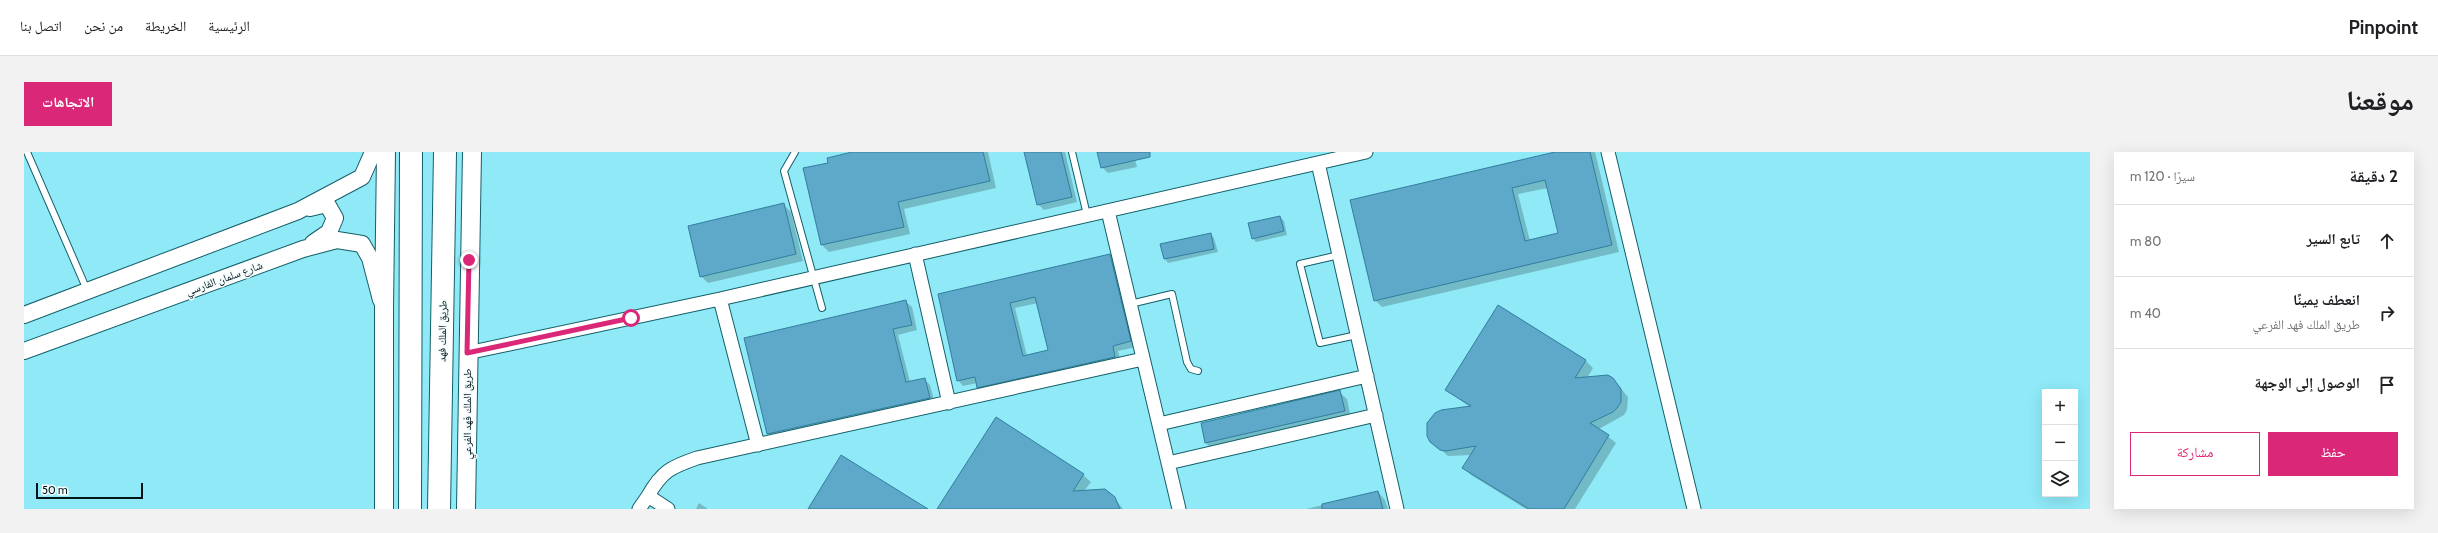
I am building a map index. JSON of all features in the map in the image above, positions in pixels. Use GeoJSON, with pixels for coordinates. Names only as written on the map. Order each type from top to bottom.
{"type":"FeatureCollection","features":[{"type":"Feature","properties":{"kind":"highway"},"geometry":{"type":"LineString","coordinates":[[410,509],[411,152]]}},
{"type":"Feature","properties":{"kind":"highway","name":"طريق الملك فهد"},"geometry":{"type":"LineString","coordinates":[[440,509],[445,152]]}},
{"type":"Feature","properties":{"kind":"main road"},"geometry":{"type":"LineString","coordinates":[[384,509],[386,152]]}},
{"type":"Feature","properties":{"kind":"main road","name":"طريق الملك فهد الفرعي"},"geometry":{"type":"LineString","coordinates":[[466,509],[467,353],[472,152]]}},
{"type":"Feature","properties":{"kind":"street"},"geometry":{"type":"LineString","coordinates":[[298,211],[362,176],[373,152]]}},
{"type":"Feature","properties":{"kind":"street"},"geometry":{"type":"LineString","coordinates":[[467,353],[814,277],[1366,152]]}},
{"type":"Feature","properties":{"kind":"street"},"geometry":{"type":"LineString","coordinates":[[1608,152],[1694,509]]}},
{"type":"Feature","properties":{"kind":"street"},"geometry":{"type":"LineString","coordinates":[[1318,163],[1397,509]]}},
{"type":"Feature","properties":{"kind":"street"},"geometry":{"type":"LineString","coordinates":[[24,315],[298,211],[327,204],[336,218],[329,232],[303,249]]}},
{"type":"Feature","properties":{"kind":"street"},"geometry":{"type":"LineString","coordinates":[[1108,211],[1179,509]]}},
{"type":"Feature","properties":{"kind":"street","name":"شارع سلمان الفارسي"},"geometry":{"type":"LineString","coordinates":[[24,351],[303,249],[337,240],[362,244],[370,258],[384,309]]}},
{"type":"Feature","properties":{"kind":"street"},"geometry":{"type":"LineString","coordinates":[[915,254],[949,403]]}},
{"type":"Feature","properties":{"kind":"street"},"geometry":{"type":"LineString","coordinates":[[720,298],[758,445]]}},
{"type":"Feature","properties":{"kind":"street"},"geometry":{"type":"LineString","coordinates":[[639,509],[654,485],[671,467],[697,458],[1144,359]]}},
{"type":"Feature","properties":{"kind":"street"},"geometry":{"type":"LineString","coordinates":[[1159,424],[1367,376]]}},
{"type":"Feature","properties":{"kind":"street"},"geometry":{"type":"LineString","coordinates":[[1168,463],[1376,415]]}},
{"type":"Feature","properties":{"kind":"street"},"geometry":{"type":"LineString","coordinates":[[648,496],[668,509]]}},
{"type":"Feature","properties":{"kind":"lane"},"geometry":{"type":"LineString","coordinates":[[27,152],[87,290]]}},
{"type":"Feature","properties":{"kind":"lane"},"geometry":{"type":"LineString","coordinates":[[796,152],[784,171],[822,308]]}},
{"type":"Feature","properties":{"kind":"lane"},"geometry":{"type":"LineString","coordinates":[[1072,152],[1087,215]]}},
{"type":"Feature","properties":{"kind":"lane"},"geometry":{"type":"LineString","coordinates":[[1339,255],[1300,264],[1320,343],[1357,335]]}},
{"type":"Feature","properties":{"kind":"lane"},"geometry":{"type":"LineString","coordinates":[[1130,304],[1172,294],[1187,362],[1191,369],[1198,371]]}},
{"type":"Feature","properties":{"kind":"building"},"geometry":{"type":"Polygon","coordinates":[[[852,152],[983,152],[990,181],[898,202],[904,227],[821,245],[803,168],[828,163],[827,158],[852,152]]]}},
{"type":"Feature","properties":{"kind":"building"},"geometry":{"type":"Polygon","coordinates":[[[1024,152],[1061,152],[1072,197],[1037,205],[1024,152]]]}},
{"type":"Feature","properties":{"kind":"building"},"geometry":{"type":"Polygon","coordinates":[[[1097,152],[1150,152],[1150,157],[1101,168],[1097,152]]]}},
{"type":"Feature","properties":{"kind":"building"},"geometry":{"type":"Polygon","coordinates":[[[1555,152],[1590,152],[1612,245],[1374,301],[1350,200],[1555,152]],[[1545,180],[1512,188],[1525,241],[1558,233],[1545,180]]]}},
{"type":"Feature","properties":{"kind":"building"},"geometry":{"type":"Polygon","coordinates":[[[784,203],[796,254],[700,277],[688,226],[784,203]]]}},
{"type":"Feature","properties":{"kind":"building"},"geometry":{"type":"Polygon","coordinates":[[[1280,216],[1284,231],[1252,239],[1248,223],[1280,216]]]}},
{"type":"Feature","properties":{"kind":"building"},"geometry":{"type":"Polygon","coordinates":[[[1211,233],[1214,249],[1164,259],[1160,244],[1211,233]]]}},
{"type":"Feature","properties":{"kind":"building"},"geometry":{"type":"Polygon","coordinates":[[[1110,254],[1131,341],[1113,346],[1115,357],[977,388],[975,377],[957,381],[938,294],[1110,254]],[[1035,297],[1010,303],[1023,356],[1048,350],[1035,297]]]}},
{"type":"Feature","properties":{"kind":"building"},"geometry":{"type":"Polygon","coordinates":[[[906,300],[912,325],[893,329],[906,382],[925,378],[930,398],[767,434],[744,338],[906,300]]]}},
{"type":"Feature","properties":{"kind":"building"},"geometry":{"type":"Polygon","coordinates":[[[1498,305],[1586,360],[1575,378],[1608,375],[1613,378],[1621,389],[1621,402],[1617,408],[1613,412],[1590,423],[1609,435],[1564,509],[1529,509],[1462,468],[1476,446],[1446,451],[1440,450],[1430,442],[1427,436],[1427,423],[1435,413],[1441,410],[1471,406],[1445,390],[1498,305]]]}},
{"type":"Feature","properties":{"kind":"building"},"geometry":{"type":"Polygon","coordinates":[[[1340,390],[1345,411],[1205,443],[1201,423],[1340,390]]]}},
{"type":"Feature","properties":{"kind":"building"},"geometry":{"type":"Polygon","coordinates":[[[996,417],[1084,474],[1073,491],[1105,489],[1115,497],[1120,509],[937,509],[996,417]]]}},
{"type":"Feature","properties":{"kind":"building"},"geometry":{"type":"Polygon","coordinates":[[[841,455],[928,509],[808,509],[841,455]]]}},
{"type":"Feature","properties":{"kind":"building"},"geometry":{"type":"Polygon","coordinates":[[[1378,491],[1383,509],[1322,509],[1322,504],[1378,491]]]}},
{"type":"Feature","properties":{"kind":"route"},"geometry":{"type":"LineString","coordinates":[[469,260],[467,353],[631,318]]}}]}
